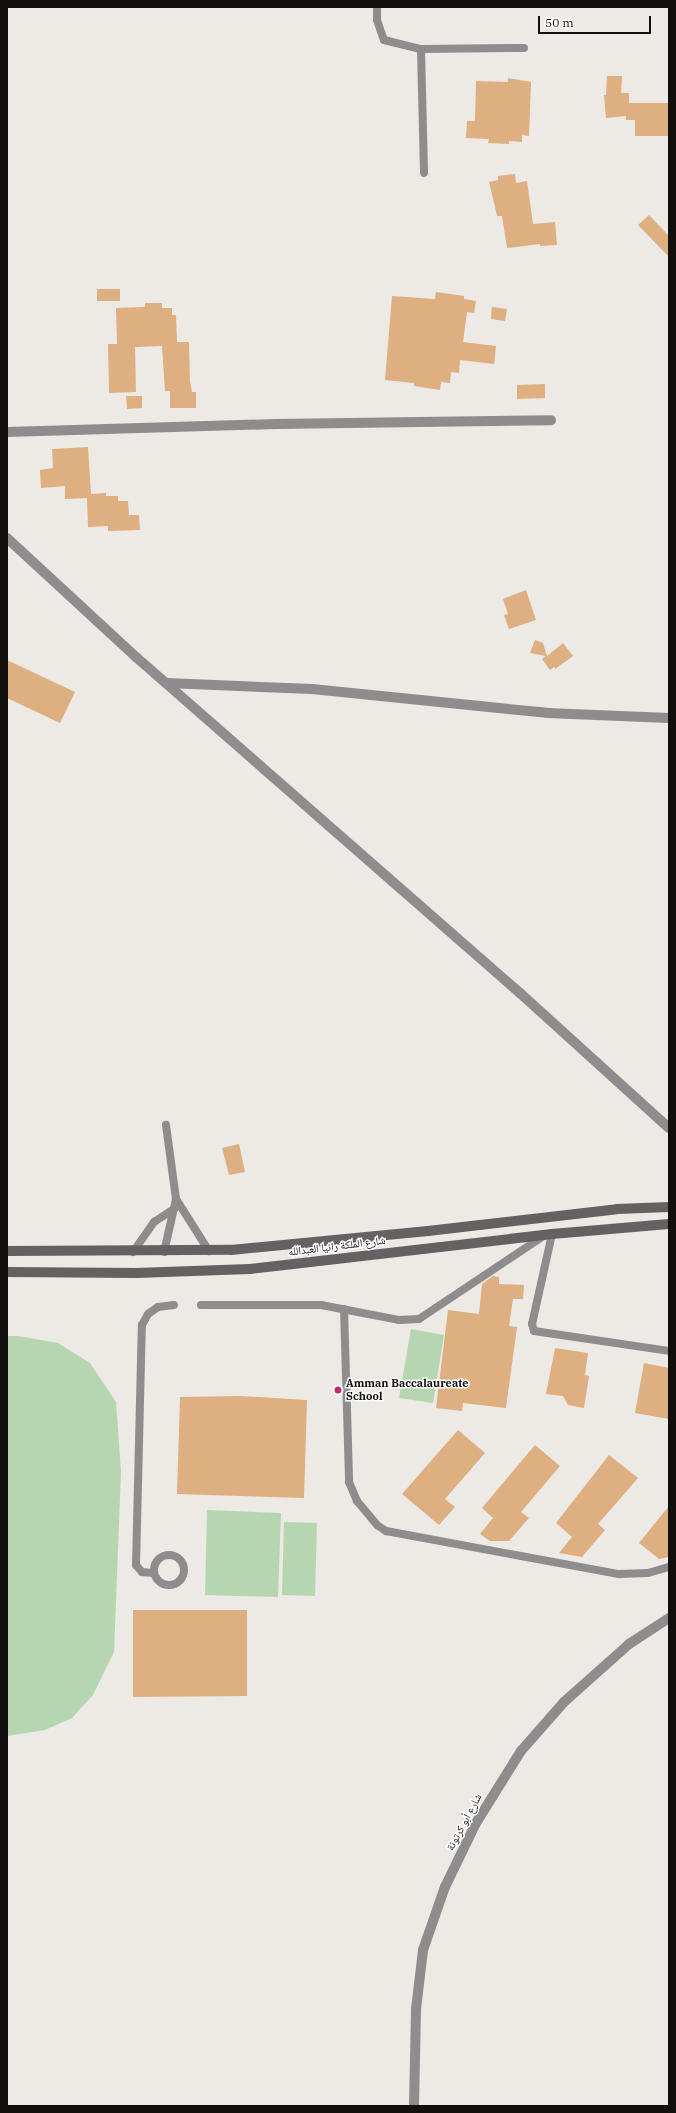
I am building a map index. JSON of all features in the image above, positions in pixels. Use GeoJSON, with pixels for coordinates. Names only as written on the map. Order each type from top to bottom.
{"type":"FeatureCollection","features":[{"type":"Feature","properties":{"kind":"main road","name":"شارع الملكة رانيا العبدالله"},"geometry":{"type":"LineString","coordinates":[[7,1251],[209,1251],[428,1231],[610,1210],[669,1207]]}},
{"type":"Feature","properties":{"kind":"main road","name":"شارع الملكة رانيا العبدالله"},"geometry":{"type":"LineString","coordinates":[[7,1272],[136,1273],[250,1268],[549,1234],[669,1224]]}},
{"type":"Feature","properties":{"kind":"street"},"geometry":{"type":"LineString","coordinates":[[7,432],[276,424],[551,420]]}},
{"type":"Feature","properties":{"kind":"street"},"geometry":{"type":"LineString","coordinates":[[7,538],[167,683],[520,993],[669,1128]]}},
{"type":"Feature","properties":{"kind":"street"},"geometry":{"type":"LineString","coordinates":[[167,683],[312,689],[547,713],[669,718]]}},
{"type":"Feature","properties":{"kind":"street","name":"شارع أبو كرتونة"},"geometry":{"type":"LineString","coordinates":[[414,2106],[416,2009],[423,1950],[445,1887],[476,1823],[521,1751],[564,1702],[629,1644],[669,1618]]}},
{"type":"Feature","properties":{"kind":"lane"},"geometry":{"type":"LineString","coordinates":[[377,7],[377,20],[384,40],[421,49],[524,48]]}},
{"type":"Feature","properties":{"kind":"lane"},"geometry":{"type":"LineString","coordinates":[[421,49],[424,173]]}},
{"type":"Feature","properties":{"kind":"lane"},"geometry":{"type":"LineString","coordinates":[[164,1252],[176,1199],[166,1125]]}},
{"type":"Feature","properties":{"kind":"lane"},"geometry":{"type":"LineString","coordinates":[[176,1199],[209,1251]]}},
{"type":"Feature","properties":{"kind":"lane"},"geometry":{"type":"LineString","coordinates":[[133,1252],[154,1222],[174,1209]]}},
{"type":"Feature","properties":{"kind":"lane"},"geometry":{"type":"LineString","coordinates":[[201,1305],[314,1304],[399,1320],[419,1319],[549,1234]]}},
{"type":"Feature","properties":{"kind":"lane"},"geometry":{"type":"LineString","coordinates":[[549,1234],[532,1324],[534,1331],[669,1351]]}},
{"type":"Feature","properties":{"kind":"lane"},"geometry":{"type":"LineString","coordinates":[[153,1573],[142,1572],[136,1565],[142,1325],[153,1310],[164,1305],[174,1305]]}},
{"type":"Feature","properties":{"kind":"lane"},"geometry":{"type":"LineString","coordinates":[[344,1309],[349,1482],[357,1501],[378,1525],[386,1531],[619,1574],[648,1573],[669,1567]]}},
{"type":"Feature","properties":{"kind":"green space"},"geometry":{"type":"Polygon","coordinates":[[[411,1329],[444,1335],[433,1403],[399,1398],[411,1329]]]}},
{"type":"Feature","properties":{"kind":"green space"},"geometry":{"type":"Polygon","coordinates":[[[7,1336],[18,1336],[58,1343],[90,1363],[116,1402],[121,1472],[114,1652],[93,1695],[72,1718],[45,1730],[7,1736],[7,1336]]]}},
{"type":"Feature","properties":{"kind":"green space"},"geometry":{"type":"Polygon","coordinates":[[[207,1510],[281,1513],[278,1597],[205,1595],[207,1510]]]}},
{"type":"Feature","properties":{"kind":"green space"},"geometry":{"type":"Polygon","coordinates":[[[284,1522],[317,1523],[315,1596],[282,1595],[284,1522]]]}},
{"type":"Feature","properties":{"kind":"building"},"geometry":{"type":"Polygon","coordinates":[[[607,76],[622,76],[621,93],[629,93],[629,103],[669,103],[669,136],[635,136],[635,120],[626,120],[626,116],[606,118],[604,95],[606,95],[607,76]]]}},
{"type":"Feature","properties":{"kind":"building"},"geometry":{"type":"Polygon","coordinates":[[[508,78],[531,82],[529,136],[522,135],[522,142],[509,141],[509,144],[488,143],[489,139],[466,138],[467,121],[475,121],[476,81],[508,82],[508,78]]]}},
{"type":"Feature","properties":{"kind":"building"},"geometry":{"type":"Polygon","coordinates":[[[515,174],[516,183],[527,181],[533,224],[555,222],[557,245],[540,246],[540,244],[507,248],[502,216],[497,216],[489,182],[498,180],[498,176],[515,174]]]}},
{"type":"Feature","properties":{"kind":"building"},"geometry":{"type":"Polygon","coordinates":[[[649,215],[669,236],[669,257],[638,225],[649,215]]]}},
{"type":"Feature","properties":{"kind":"building"},"geometry":{"type":"Polygon","coordinates":[[[97,289],[120,289],[120,301],[97,301],[97,289]]]}},
{"type":"Feature","properties":{"kind":"building"},"geometry":{"type":"Polygon","coordinates":[[[436,292],[464,296],[464,299],[476,301],[474,313],[467,312],[463,342],[496,346],[494,364],[460,360],[459,373],[451,372],[450,383],[441,382],[440,390],[414,386],[414,383],[385,380],[392,296],[435,299],[436,292]]]}},
{"type":"Feature","properties":{"kind":"building"},"geometry":{"type":"Polygon","coordinates":[[[145,303],[162,303],[162,308],[172,308],[172,315],[176,315],[177,342],[189,342],[190,381],[192,392],[196,392],[196,408],[170,408],[170,391],[165,391],[162,346],[135,347],[136,392],[109,393],[108,344],[117,344],[116,308],[145,307],[145,303]]]}},
{"type":"Feature","properties":{"kind":"building"},"geometry":{"type":"Polygon","coordinates":[[[492,307],[507,309],[505,321],[491,319],[492,307]]]}},
{"type":"Feature","properties":{"kind":"building"},"geometry":{"type":"Polygon","coordinates":[[[545,384],[545,398],[517,399],[517,385],[545,384]]]}},
{"type":"Feature","properties":{"kind":"building"},"geometry":{"type":"Polygon","coordinates":[[[126,396],[142,396],[142,408],[127,409],[126,396]]]}},
{"type":"Feature","properties":{"kind":"building"},"geometry":{"type":"Polygon","coordinates":[[[88,447],[91,494],[106,493],[106,496],[118,496],[118,501],[128,501],[129,515],[139,515],[140,530],[108,531],[108,526],[88,527],[87,498],[65,499],[65,486],[41,488],[40,470],[53,468],[52,449],[88,447]]]}},
{"type":"Feature","properties":{"kind":"building"},"geometry":{"type":"Polygon","coordinates":[[[526,590],[536,620],[509,629],[504,615],[508,614],[503,599],[526,590]]]}},
{"type":"Feature","properties":{"kind":"building"},"geometry":{"type":"Polygon","coordinates":[[[535,640],[543,643],[547,656],[563,643],[573,656],[555,669],[554,667],[550,670],[542,659],[546,656],[530,653],[535,640]]]}},
{"type":"Feature","properties":{"kind":"building"},"geometry":{"type":"Polygon","coordinates":[[[7,660],[75,692],[60,723],[7,698],[7,660]]]}},
{"type":"Feature","properties":{"kind":"building"},"geometry":{"type":"Polygon","coordinates":[[[239,1144],[245,1172],[229,1175],[222,1148],[239,1144]]]}},
{"type":"Feature","properties":{"kind":"building"},"geometry":{"type":"Polygon","coordinates":[[[493,1276],[499,1277],[499,1284],[524,1285],[523,1299],[513,1299],[509,1326],[517,1327],[506,1408],[463,1403],[462,1411],[436,1408],[448,1310],[479,1314],[482,1284],[493,1276]]]}},
{"type":"Feature","properties":{"kind":"building"},"geometry":{"type":"Polygon","coordinates":[[[555,1348],[588,1353],[585,1375],[589,1376],[584,1408],[568,1405],[563,1396],[546,1394],[555,1348]]]}},
{"type":"Feature","properties":{"kind":"building"},"geometry":{"type":"Polygon","coordinates":[[[644,1363],[669,1368],[669,1419],[635,1413],[644,1363]]]}},
{"type":"Feature","properties":{"kind":"building"},"geometry":{"type":"Polygon","coordinates":[[[240,1396],[307,1400],[304,1498],[177,1494],[180,1397],[240,1396]]]}},
{"type":"Feature","properties":{"kind":"building"},"geometry":{"type":"Polygon","coordinates":[[[458,1430],[485,1453],[445,1499],[455,1507],[439,1525],[402,1494],[458,1430]]]}},
{"type":"Feature","properties":{"kind":"building"},"geometry":{"type":"Polygon","coordinates":[[[535,1445],[560,1466],[521,1512],[529,1518],[509,1541],[490,1541],[480,1534],[493,1518],[482,1508],[535,1445]]]}},
{"type":"Feature","properties":{"kind":"building"},"geometry":{"type":"Polygon","coordinates":[[[609,1455],[638,1478],[598,1524],[605,1530],[582,1557],[559,1553],[572,1537],[556,1523],[609,1455]]]}},
{"type":"Feature","properties":{"kind":"building"},"geometry":{"type":"Polygon","coordinates":[[[669,1506],[669,1557],[659,1559],[639,1543],[669,1506]]]}},
{"type":"Feature","properties":{"kind":"building"},"geometry":{"type":"Polygon","coordinates":[[[133,1610],[247,1610],[247,1696],[133,1697],[133,1610]]]}},
{"type":"Feature","properties":{"kind":"place","name":"Amman Baccalaureate School"},"geometry":{"type":"Point","coordinates":[338,1390]}}]}
